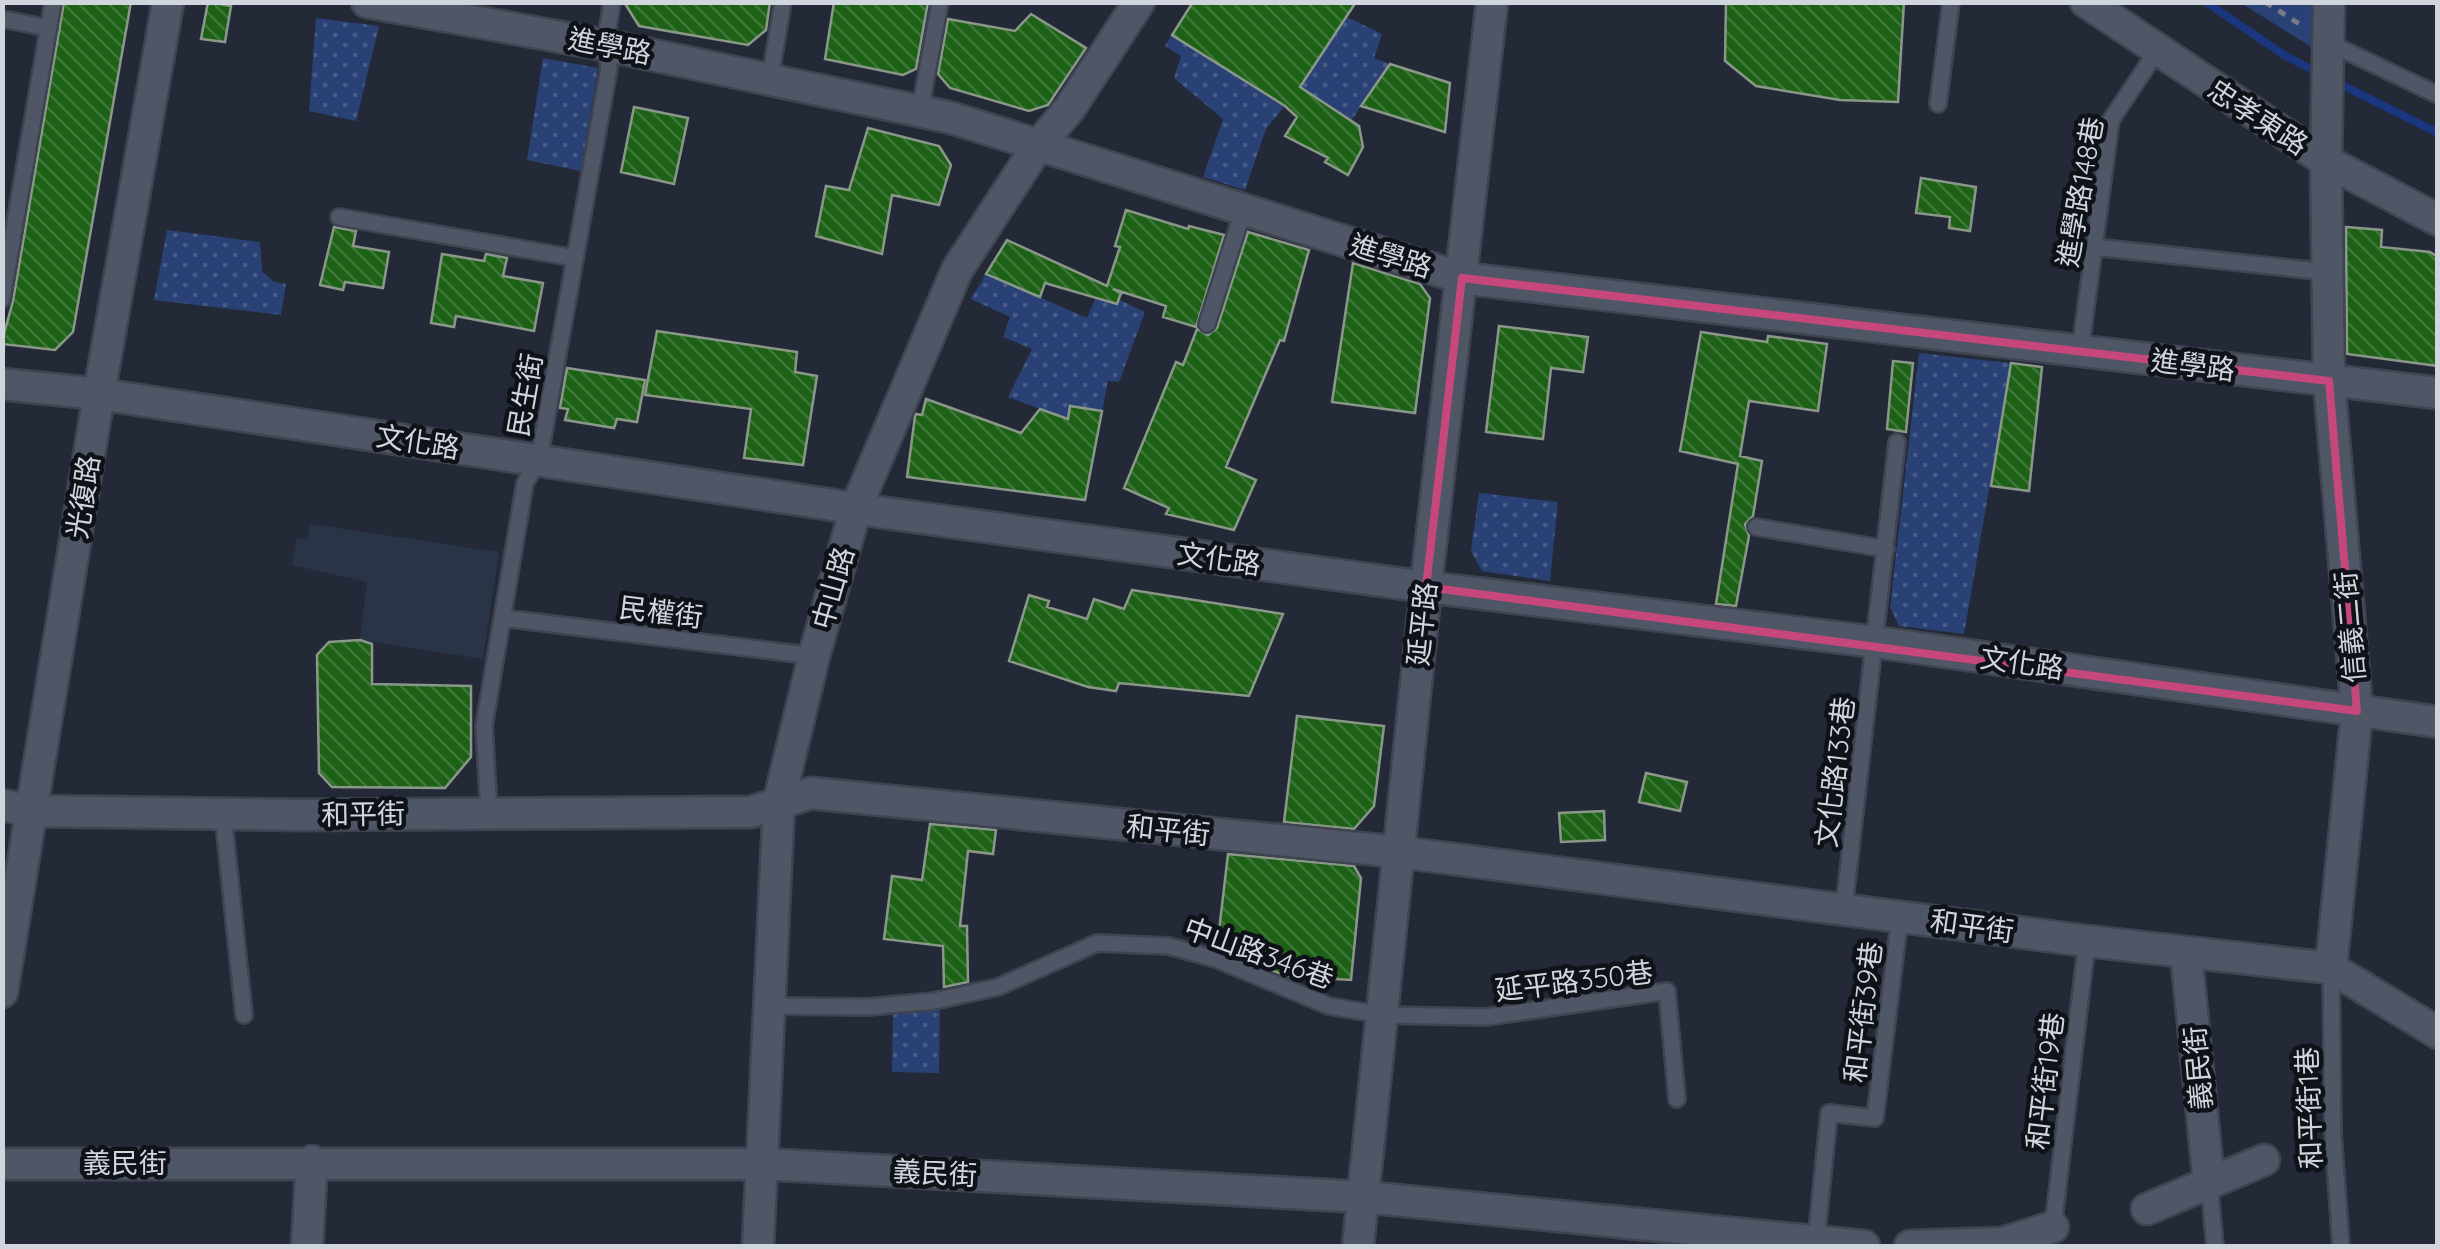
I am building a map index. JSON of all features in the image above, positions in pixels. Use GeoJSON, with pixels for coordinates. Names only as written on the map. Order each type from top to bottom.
{"type":"FeatureCollection","features":[{"type":"Feature","properties":{"kind":"street","name":"光復路"},"geometry":{"type":"LineString","coordinates":[[2,992],[17,808],[100,394],[168,2]]}},
{"type":"Feature","properties":{"kind":"street","name":"進學路"},"geometry":{"type":"LineString","coordinates":[[367,2],[606,45],[952,118],[1462,278],[2438,392]]}},
{"type":"Feature","properties":{"kind":"street","name":"中山路"},"geometry":{"type":"LineString","coordinates":[[758,1246],[778,800],[856,508],[957,270],[1036,147],[1070,108],[1139,2]]}},
{"type":"Feature","properties":{"kind":"street","name":"延平路"},"geometry":{"type":"LineString","coordinates":[[1358,1246],[1492,2]]}},
{"type":"Feature","properties":{"kind":"street","name":"忠孝東路"},"geometry":{"type":"LineString","coordinates":[[2086,2],[2326,161],[2438,220]]}},
{"type":"Feature","properties":{"kind":"street"},"geometry":{"type":"LineString","coordinates":[[2328,2],[2328,42]]}},
{"type":"Feature","properties":{"kind":"street","name":"信義二街"},"geometry":{"type":"LineString","coordinates":[[2328,42],[2328,381],[2358,710],[2331,968]]}},
{"type":"Feature","properties":{"kind":"street","name":"文化路"},"geometry":{"type":"LineString","coordinates":[[2,384],[100,394],[856,508],[1426,587],[1876,642],[2438,722]]}},
{"type":"Feature","properties":{"kind":"street","name":"和平街"},"geometry":{"type":"LineString","coordinates":[[17,808],[224,814],[751,812],[778,800],[811,793],[1398,852],[2087,941],[2331,968]]}},
{"type":"Feature","properties":{"kind":"street","name":"義民街"},"geometry":{"type":"LineString","coordinates":[[2186,952],[2209,1183]]}},
{"type":"Feature","properties":{"kind":"street"},"geometry":{"type":"LineString","coordinates":[[2331,968],[2438,1033]]}},
{"type":"Feature","properties":{"kind":"street"},"geometry":{"type":"LineString","coordinates":[[2147,1210],[2264,1160]]}},
{"type":"Feature","properties":{"kind":"street"},"geometry":{"type":"LineString","coordinates":[[307,1246],[312,1162]]}},
{"type":"Feature","properties":{"kind":"street","name":"義民街"},"geometry":{"type":"LineString","coordinates":[[2,1164],[762,1164],[1364,1197],[1864,1246]]}},
{"type":"Feature","properties":{"kind":"street"},"geometry":{"type":"LineString","coordinates":[[1910,1246],[2003,1243],[2053,1227]]}},
{"type":"Feature","properties":{"kind":"lane"},"geometry":{"type":"LineString","coordinates":[[2,299],[53,2]]}},
{"type":"Feature","properties":{"kind":"lane","name":"民生街"},"geometry":{"type":"LineString","coordinates":[[489,812],[484,726],[525,483],[539,460],[609,68],[606,45],[612,2]]}},
{"type":"Feature","properties":{"kind":"lane"},"geometry":{"type":"LineString","coordinates":[[770,78],[783,2]]}},
{"type":"Feature","properties":{"kind":"lane"},"geometry":{"type":"LineString","coordinates":[[920,112],[940,2]]}},
{"type":"Feature","properties":{"kind":"lane"},"geometry":{"type":"LineString","coordinates":[[1938,104],[1951,2]]}},
{"type":"Feature","properties":{"kind":"lane"},"geometry":{"type":"LineString","coordinates":[[2,19],[49,28]]}},
{"type":"Feature","properties":{"kind":"lane"},"geometry":{"type":"LineString","coordinates":[[2328,42],[2438,95]]}},
{"type":"Feature","properties":{"kind":"lane","name":"進學路148巷"},"geometry":{"type":"LineString","coordinates":[[2080,352],[2111,120],[2157,51]]}},
{"type":"Feature","properties":{"kind":"lane"},"geometry":{"type":"LineString","coordinates":[[1207,324],[1243,211]]}},
{"type":"Feature","properties":{"kind":"lane"},"geometry":{"type":"LineString","coordinates":[[339,218],[575,258]]}},
{"type":"Feature","properties":{"kind":"lane"},"geometry":{"type":"LineString","coordinates":[[2094,248],[2327,272]]}},
{"type":"Feature","properties":{"kind":"lane","name":"文化路133巷"},"geometry":{"type":"LineString","coordinates":[[1844,908],[1897,442]]}},
{"type":"Feature","properties":{"kind":"lane"},"geometry":{"type":"LineString","coordinates":[[1756,527],[1886,549]]}},
{"type":"Feature","properties":{"kind":"lane","name":"民權街"},"geometry":{"type":"LineString","coordinates":[[502,618],[814,656]]}},
{"type":"Feature","properties":{"kind":"lane"},"geometry":{"type":"LineString","coordinates":[[224,814],[244,1015]]}},
{"type":"Feature","properties":{"kind":"lane","name":"和平街39巷"},"geometry":{"type":"LineString","coordinates":[[1816,1242],[1830,1112],[1875,1118],[1900,916]]}},
{"type":"Feature","properties":{"kind":"lane","name":"和平街19巷"},"geometry":{"type":"LineString","coordinates":[[2053,1227],[2087,941]]}},
{"type":"Feature","properties":{"kind":"lane","name":"中山路346巷"},"geometry":{"type":"LineString","coordinates":[[769,1006],[868,1007],[934,1001],[998,987],[1098,943],[1170,946],[1216,959],[1329,1006],[1382,1015]]}},
{"type":"Feature","properties":{"kind":"lane","name":"和平街1巷"},"geometry":{"type":"LineString","coordinates":[[2331,968],[2333,1134],[2340,1246]]}},
{"type":"Feature","properties":{"kind":"lane","name":"延平路350巷"},"geometry":{"type":"LineString","coordinates":[[1382,1015],[1486,1017],[1667,990],[1678,1099]]}},
{"type":"Feature","properties":{"kind":"lane"},"geometry":{"type":"LineString","coordinates":[[2209,1183],[2214,1246]]}},
{"type":"Feature","properties":{"kind":"path"},"geometry":{"type":"LineString","coordinates":[[2265,2],[2328,42]]}},
{"type":"Feature","properties":{"kind":"highlighted area"},"geometry":{"type":"Polygon","coordinates":[[[1462,278],[2329,381],[2357,711],[1426,587],[1462,278]]]}},
{"type":"Feature","properties":{"kind":"shaded area"},"geometry":{"type":"Polygon","coordinates":[[[2241,3],[2315,3],[2313,48],[2241,3]]]}},
{"type":"Feature","properties":{"kind":"shaded area"},"geometry":{"type":"Polygon","coordinates":[[[1347,17],[1382,34],[1374,58],[1390,64],[1351,121],[1301,87],[1347,17]]]}},
{"type":"Feature","properties":{"kind":"shaded area"},"geometry":{"type":"Polygon","coordinates":[[[316,18],[379,26],[356,121],[309,111],[316,18]]]}},
{"type":"Feature","properties":{"kind":"shaded area"},"geometry":{"type":"Polygon","coordinates":[[[1172,35],[1284,107],[1266,129],[1245,190],[1203,177],[1223,119],[1174,78],[1181,56],[1165,46],[1172,35]]]}},
{"type":"Feature","properties":{"kind":"shaded area"},"geometry":{"type":"Polygon","coordinates":[[[543,58],[598,68],[581,171],[527,160],[543,58]]]}},
{"type":"Feature","properties":{"kind":"shaded area"},"geometry":{"type":"Polygon","coordinates":[[[167,230],[260,242],[262,271],[274,282],[286,284],[281,315],[154,300],[167,230]]]}},
{"type":"Feature","properties":{"kind":"shaded area"},"geometry":{"type":"Polygon","coordinates":[[[986,274],[1087,318],[1099,290],[1145,312],[1119,382],[1108,381],[1102,411],[1070,406],[1068,419],[1008,397],[1032,349],[1003,337],[1010,317],[971,299],[986,274]]]}},
{"type":"Feature","properties":{"kind":"shaded area"},"geometry":{"type":"Polygon","coordinates":[[[1919,353],[2011,363],[1964,634],[1899,626],[1890,607],[1919,353]]]}},
{"type":"Feature","properties":{"kind":"shaded area"},"geometry":{"type":"Polygon","coordinates":[[[1479,493],[1558,502],[1550,581],[1482,571],[1471,551],[1479,493]]]}},
{"type":"Feature","properties":{"kind":"shaded area"},"geometry":{"type":"Polygon","coordinates":[[[311,524],[499,552],[483,659],[360,640],[367,582],[292,565],[297,538],[307,539],[311,524]]]}},
{"type":"Feature","properties":{"kind":"shaded area"},"geometry":{"type":"Polygon","coordinates":[[[940,1007],[939,1073],[892,1072],[893,1011],[940,1007]]]}},
{"type":"Feature","properties":{"kind":"building"},"geometry":{"type":"Polygon","coordinates":[[[64,2],[131,2],[73,332],[55,350],[2,341],[13,301],[64,2]]]}},
{"type":"Feature","properties":{"kind":"building"},"geometry":{"type":"Polygon","coordinates":[[[208,2],[231,6],[225,42],[201,39],[208,2]]]}},
{"type":"Feature","properties":{"kind":"building"},"geometry":{"type":"Polygon","coordinates":[[[624,2],[770,2],[766,30],[748,45],[639,26],[624,2]]]}},
{"type":"Feature","properties":{"kind":"building"},"geometry":{"type":"Polygon","coordinates":[[[834,2],[928,2],[916,69],[903,75],[825,59],[834,2]]]}},
{"type":"Feature","properties":{"kind":"building"},"geometry":{"type":"Polygon","coordinates":[[[1193,2],[1356,2],[1300,87],[1359,126],[1363,147],[1348,175],[1325,162],[1328,158],[1285,136],[1297,117],[1285,106],[1172,35],[1193,2]]]}},
{"type":"Feature","properties":{"kind":"building"},"geometry":{"type":"Polygon","coordinates":[[[1726,2],[1904,2],[1898,102],[1840,100],[1756,86],[1725,61],[1726,2]]]}},
{"type":"Feature","properties":{"kind":"building"},"geometry":{"type":"Polygon","coordinates":[[[1031,14],[1086,48],[1048,105],[1029,111],[950,88],[938,74],[948,19],[1015,31],[1031,14]]]}},
{"type":"Feature","properties":{"kind":"building"},"geometry":{"type":"Polygon","coordinates":[[[1390,64],[1450,83],[1445,132],[1361,106],[1390,64]]]}},
{"type":"Feature","properties":{"kind":"building"},"geometry":{"type":"Polygon","coordinates":[[[634,107],[688,118],[674,184],[621,172],[634,107]]]}},
{"type":"Feature","properties":{"kind":"building"},"geometry":{"type":"Polygon","coordinates":[[[868,128],[939,146],[951,165],[939,205],[892,195],[882,254],[816,236],[826,186],[849,190],[868,128]]]}},
{"type":"Feature","properties":{"kind":"building"},"geometry":{"type":"Polygon","coordinates":[[[1921,178],[1976,187],[1970,231],[1949,228],[1950,217],[1916,213],[1921,178]]]}},
{"type":"Feature","properties":{"kind":"building"},"geometry":{"type":"Polygon","coordinates":[[[1126,210],[1188,229],[1189,226],[1224,235],[1196,327],[1163,317],[1166,306],[1113,289],[1121,293],[1117,304],[1045,283],[1040,297],[986,274],[1007,240],[1107,286],[1120,247],[1115,246],[1126,210]]]}},
{"type":"Feature","properties":{"kind":"building"},"geometry":{"type":"Polygon","coordinates":[[[334,227],[356,231],[353,246],[389,252],[383,288],[345,282],[343,290],[320,285],[334,227]]]}},
{"type":"Feature","properties":{"kind":"building"},"geometry":{"type":"Polygon","coordinates":[[[2346,227],[2382,230],[2381,247],[2430,252],[2438,257],[2438,366],[2347,354],[2346,227]]]}},
{"type":"Feature","properties":{"kind":"building"},"geometry":{"type":"Polygon","coordinates":[[[1248,232],[1309,250],[1284,341],[1280,340],[1226,467],[1256,480],[1234,530],[1166,514],[1169,508],[1124,488],[1176,362],[1183,365],[1197,329],[1208,335],[1217,328],[1248,232]]]}},
{"type":"Feature","properties":{"kind":"building"},"geometry":{"type":"Polygon","coordinates":[[[442,254],[484,261],[486,254],[507,258],[503,276],[543,283],[534,331],[456,316],[454,327],[431,323],[442,254]]]}},
{"type":"Feature","properties":{"kind":"building"},"geometry":{"type":"Polygon","coordinates":[[[1353,263],[1420,284],[1430,298],[1415,413],[1332,402],[1353,263]]]}},
{"type":"Feature","properties":{"kind":"building"},"geometry":{"type":"Polygon","coordinates":[[[1499,326],[1588,337],[1583,372],[1551,368],[1543,439],[1486,432],[1499,326]]]}},
{"type":"Feature","properties":{"kind":"building"},"geometry":{"type":"Polygon","coordinates":[[[657,331],[797,352],[795,372],[817,376],[803,465],[744,458],[751,409],[645,395],[657,331]]]}},
{"type":"Feature","properties":{"kind":"building"},"geometry":{"type":"Polygon","coordinates":[[[1701,332],[1767,342],[1768,336],[1827,344],[1818,411],[1749,401],[1740,456],[1762,461],[1753,516],[1745,524],[1749,536],[1736,606],[1716,604],[1738,464],[1680,451],[1701,332]]]}},
{"type":"Feature","properties":{"kind":"building"},"geometry":{"type":"Polygon","coordinates":[[[1893,361],[1913,363],[1906,432],[1887,429],[1893,361]]]}},
{"type":"Feature","properties":{"kind":"building"},"geometry":{"type":"Polygon","coordinates":[[[2011,363],[2042,367],[2029,491],[1991,486],[2011,363]]]}},
{"type":"Feature","properties":{"kind":"building"},"geometry":{"type":"Polygon","coordinates":[[[567,368],[645,380],[637,422],[617,419],[614,428],[565,420],[568,409],[560,408],[567,368]]]}},
{"type":"Feature","properties":{"kind":"building"},"geometry":{"type":"Polygon","coordinates":[[[926,399],[1021,433],[1040,409],[1068,419],[1070,406],[1102,411],[1085,500],[907,477],[915,416],[922,415],[926,399]]]}},
{"type":"Feature","properties":{"kind":"building"},"geometry":{"type":"Polygon","coordinates":[[[1132,590],[1283,614],[1249,696],[1119,683],[1116,691],[1088,687],[1009,661],[1029,595],[1049,601],[1047,607],[1087,619],[1094,599],[1124,609],[1132,590]]]}},
{"type":"Feature","properties":{"kind":"building"},"geometry":{"type":"Polygon","coordinates":[[[360,640],[372,644],[372,684],[471,686],[471,757],[445,788],[332,787],[319,773],[317,655],[329,642],[360,640]]]}},
{"type":"Feature","properties":{"kind":"building"},"geometry":{"type":"Polygon","coordinates":[[[1297,716],[1384,726],[1374,806],[1354,829],[1284,822],[1297,716]]]}},
{"type":"Feature","properties":{"kind":"building"},"geometry":{"type":"Polygon","coordinates":[[[1646,773],[1687,782],[1680,811],[1639,802],[1646,773]]]}},
{"type":"Feature","properties":{"kind":"building"},"geometry":{"type":"Polygon","coordinates":[[[1604,811],[1605,840],[1561,842],[1559,813],[1604,811]]]}},
{"type":"Feature","properties":{"kind":"building"},"geometry":{"type":"Polygon","coordinates":[[[930,824],[996,830],[993,854],[968,851],[960,926],[967,926],[968,982],[944,987],[943,946],[884,939],[892,876],[922,880],[930,824]]]}},
{"type":"Feature","properties":{"kind":"building"},"geometry":{"type":"Polygon","coordinates":[[[1228,854],[1354,866],[1361,878],[1351,980],[1286,976],[1217,948],[1228,854]]]}},
{"type":"Feature","properties":{"kind":"waterway"},"geometry":{"type":"LineString","coordinates":[[2206,2],[2284,55],[2322,75]]}},
{"type":"Feature","properties":{"kind":"waterway"},"geometry":{"type":"LineString","coordinates":[[2334,81],[2438,133]]}}]}
